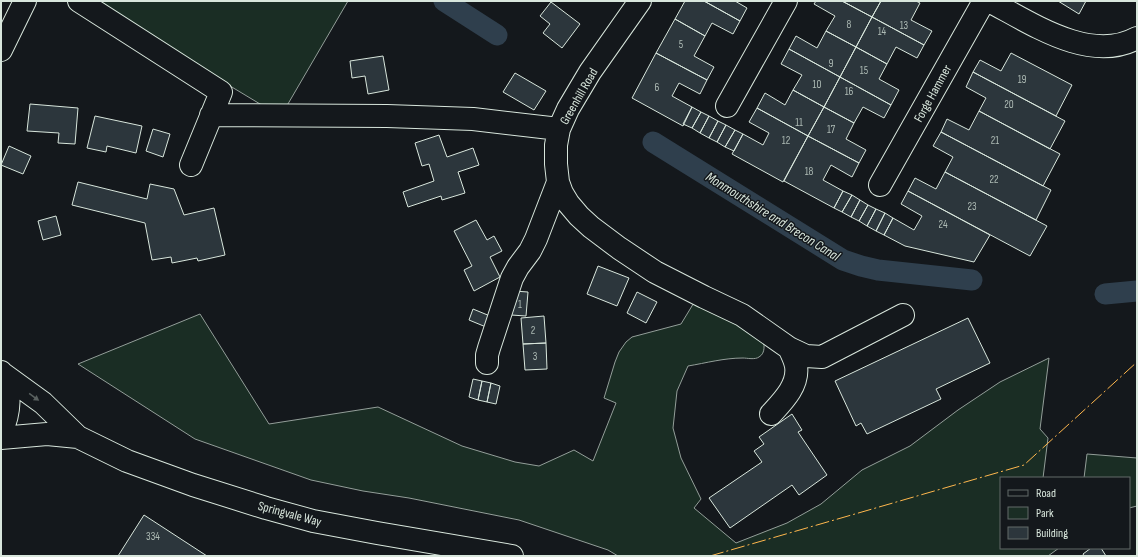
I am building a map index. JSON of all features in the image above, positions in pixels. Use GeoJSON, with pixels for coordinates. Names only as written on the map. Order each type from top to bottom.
{"type":"FeatureCollection","features":[{"type":"Feature","properties":{"kind":"street"},"geometry":{"type":"LineString","coordinates":[[1,50],[25,1]]}},
{"type":"Feature","properties":{"kind":"street"},"geometry":{"type":"LineString","coordinates":[[79,1],[221,92],[191,165]]}},
{"type":"Feature","properties":{"kind":"street","name":"Greenhill Road"},"geometry":{"type":"LineString","coordinates":[[640,1],[590,72],[568,109],[559,129],[556,146],[558,182],[568,203],[591,227],[655,272],[742,315],[789,348],[806,356],[822,357],[903,315]]}},
{"type":"Feature","properties":{"kind":"street"},"geometry":{"type":"LineString","coordinates":[[727,106],[786,1]]}},
{"type":"Feature","properties":{"kind":"street","name":"Forge Hammer"},"geometry":{"type":"LineString","coordinates":[[880,184],[984,1]]}},
{"type":"Feature","properties":{"kind":"street"},"geometry":{"type":"LineString","coordinates":[[989,1],[1050,33],[1084,44],[1115,46],[1137,38]]}},
{"type":"Feature","properties":{"kind":"street"},"geometry":{"type":"LineString","coordinates":[[211,115],[395,116],[473,119],[559,129]]}},
{"type":"Feature","properties":{"kind":"street"},"geometry":{"type":"LineString","coordinates":[[487,363],[489,348],[512,278],[536,239],[558,182]]}},
{"type":"Feature","properties":{"kind":"street"},"geometry":{"type":"LineString","coordinates":[[771,414],[787,396],[794,382],[796,366],[789,348]]}},
{"type":"Feature","properties":{"kind":"street"},"geometry":{"type":"LineString","coordinates":[[1,432],[6,423],[9,406],[8,390],[2,373]]}},
{"type":"Feature","properties":{"kind":"street","name":"Springvale Way"},"geometry":{"type":"LineString","coordinates":[[2,373],[43,403],[78,437],[127,461],[193,485],[313,521],[512,556]]}},
{"type":"Feature","properties":{"kind":"street","name":"Springvale Way"},"geometry":{"type":"LineString","coordinates":[[1,438],[47,434],[78,437]]}},
{"type":"Feature","properties":{"kind":"green space"},"geometry":{"type":"Polygon","coordinates":[[[89,1],[348,1],[285,109],[265,107],[89,1]]]}},
{"type":"Feature","properties":{"kind":"green space"},"geometry":{"type":"Polygon","coordinates":[[[695,301],[763,338],[764,351],[757,358],[729,359],[688,366],[677,391],[673,428],[681,458],[701,499],[694,508],[736,543],[787,523],[821,504],[862,470],[910,446],[958,410],[1000,382],[1049,358],[1040,429],[1048,438],[1043,477],[1000,477],[1000,549],[1058,549],[1048,556],[618,556],[608,550],[519,520],[311,480],[195,439],[78,364],[200,314],[269,424],[378,407],[462,446],[515,462],[539,466],[574,450],[593,461],[616,403],[604,398],[619,352],[626,342],[632,337],[681,324],[695,301]]]}},
{"type":"Feature","properties":{"kind":"green space"},"geometry":{"type":"Polygon","coordinates":[[[1087,454],[1137,458],[1137,506],[1130,508],[1130,477],[1084,477],[1087,454]]]}},
{"type":"Feature","properties":{"kind":"building"},"geometry":{"type":"Polygon","coordinates":[[[685,1],[704,1],[740,21],[733,34],[712,23],[705,36],[675,19],[685,1]]]}},
{"type":"Feature","properties":{"kind":"building"},"geometry":{"type":"Polygon","coordinates":[[[704,1],[735,1],[747,8],[740,21],[704,1]]]}},
{"type":"Feature","properties":{"kind":"building"},"geometry":{"type":"Polygon","coordinates":[[[816,1],[842,1],[872,17],[856,47],[826,31],[835,16],[814,4],[816,1]]]}},
{"type":"Feature","properties":{"kind":"building"},"geometry":{"type":"Polygon","coordinates":[[[842,1],[881,1],[872,17],[842,1]]]}},
{"type":"Feature","properties":{"kind":"building"},"geometry":{"type":"Polygon","coordinates":[[[881,1],[916,1],[920,3],[911,20],[932,31],[924,45],[872,17],[881,1]]]}},
{"type":"Feature","properties":{"kind":"building"},"geometry":{"type":"Polygon","coordinates":[[[1058,1],[1086,1],[1079,14],[1058,1]]]}},
{"type":"Feature","properties":{"kind":"building"},"geometry":{"type":"Polygon","coordinates":[[[551,2],[580,24],[562,48],[543,33],[550,24],[540,16],[551,2]]]}},
{"type":"Feature","properties":{"kind":"building"},"geometry":{"type":"Polygon","coordinates":[[[872,17],[924,45],[917,58],[896,47],[887,64],[856,47],[872,17]]]}},
{"type":"Feature","properties":{"kind":"building"},"geometry":{"type":"Polygon","coordinates":[[[675,19],[705,36],[694,56],[714,67],[707,80],[656,53],[675,19]]]}},
{"type":"Feature","properties":{"kind":"building"},"geometry":{"type":"Polygon","coordinates":[[[826,31],[856,47],[840,77],[789,49],[796,36],[817,48],[826,31]]]}},
{"type":"Feature","properties":{"kind":"building"},"geometry":{"type":"Polygon","coordinates":[[[856,47],[887,64],[879,79],[899,90],[891,105],[840,77],[856,47]]]}},
{"type":"Feature","properties":{"kind":"building"},"geometry":{"type":"Polygon","coordinates":[[[789,49],[840,77],[824,107],[793,90],[802,75],[781,64],[789,49]]]}},
{"type":"Feature","properties":{"kind":"building"},"geometry":{"type":"Polygon","coordinates":[[[656,53],[707,80],[700,94],[679,83],[672,96],[692,107],[683,126],[632,98],[656,53]]]}},
{"type":"Feature","properties":{"kind":"building"},"geometry":{"type":"Polygon","coordinates":[[[1011,53],[1072,85],[1056,116],[973,72],[980,60],[1001,71],[1011,53]]]}},
{"type":"Feature","properties":{"kind":"building"},"geometry":{"type":"Polygon","coordinates":[[[383,56],[389,90],[368,94],[365,76],[352,78],[350,61],[383,56]]]}},
{"type":"Feature","properties":{"kind":"building"},"geometry":{"type":"Polygon","coordinates":[[[973,72],[1065,121],[1050,149],[979,111],[986,98],[966,87],[973,72]]]}},
{"type":"Feature","properties":{"kind":"building"},"geometry":{"type":"Polygon","coordinates":[[[515,73],[546,91],[534,110],[503,92],[515,73]]]}},
{"type":"Feature","properties":{"kind":"building"},"geometry":{"type":"Polygon","coordinates":[[[840,77],[891,105],[884,118],[863,107],[854,123],[824,107],[840,77]]]}},
{"type":"Feature","properties":{"kind":"building"},"geometry":{"type":"Polygon","coordinates":[[[793,90],[824,107],[808,136],[757,108],[765,93],[785,105],[793,90]]]}},
{"type":"Feature","properties":{"kind":"building"},"geometry":{"type":"Polygon","coordinates":[[[30,104],[78,108],[75,144],[58,143],[59,133],[27,131],[30,104]]]}},
{"type":"Feature","properties":{"kind":"building"},"geometry":{"type":"Polygon","coordinates":[[[692,107],[701,112],[692,128],[683,124],[692,107]]]}},
{"type":"Feature","properties":{"kind":"building"},"geometry":{"type":"Polygon","coordinates":[[[824,107],[854,123],[846,139],[866,150],[859,163],[808,136],[824,107]]]}},
{"type":"Feature","properties":{"kind":"building"},"geometry":{"type":"Polygon","coordinates":[[[757,108],[808,136],[783,182],[732,154],[743,134],[763,145],[769,133],[749,122],[757,108]]]}},
{"type":"Feature","properties":{"kind":"building"},"geometry":{"type":"Polygon","coordinates":[[[979,111],[1060,154],[1043,186],[941,132],[947,119],[969,130],[979,111]]]}},
{"type":"Feature","properties":{"kind":"building"},"geometry":{"type":"Polygon","coordinates":[[[701,112],[709,116],[700,133],[692,128],[701,112]]]}},
{"type":"Feature","properties":{"kind":"building"},"geometry":{"type":"Polygon","coordinates":[[[95,116],[142,126],[136,153],[107,146],[106,152],[87,148],[95,116]]]}},
{"type":"Feature","properties":{"kind":"building"},"geometry":{"type":"Polygon","coordinates":[[[709,116],[718,121],[709,138],[700,133],[709,116]]]}},
{"type":"Feature","properties":{"kind":"building"},"geometry":{"type":"Polygon","coordinates":[[[718,121],[726,125],[717,142],[709,138],[718,121]]]}},
{"type":"Feature","properties":{"kind":"building"},"geometry":{"type":"Polygon","coordinates":[[[726,125],[735,130],[725,147],[717,142],[726,125]]]}},
{"type":"Feature","properties":{"kind":"building"},"geometry":{"type":"Polygon","coordinates":[[[153,129],[170,134],[163,157],[146,151],[153,129]]]}},
{"type":"Feature","properties":{"kind":"building"},"geometry":{"type":"Polygon","coordinates":[[[735,130],[743,134],[734,151],[725,147],[735,130]]]}},
{"type":"Feature","properties":{"kind":"building"},"geometry":{"type":"Polygon","coordinates":[[[941,132],[1051,190],[1036,220],[945,172],[953,157],[933,146],[941,132]]]}},
{"type":"Feature","properties":{"kind":"building"},"geometry":{"type":"Polygon","coordinates":[[[439,135],[447,157],[473,148],[479,165],[458,172],[465,193],[442,200],[441,196],[408,207],[403,192],[434,181],[429,164],[422,166],[415,143],[439,135]]]}},
{"type":"Feature","properties":{"kind":"building"},"geometry":{"type":"Polygon","coordinates":[[[808,136],[859,163],[852,177],[831,165],[823,180],[843,191],[834,208],[784,181],[808,136]]]}},
{"type":"Feature","properties":{"kind":"building"},"geometry":{"type":"Polygon","coordinates":[[[9,146],[31,156],[23,174],[1,165],[9,146]]]}},
{"type":"Feature","properties":{"kind":"building"},"geometry":{"type":"Polygon","coordinates":[[[945,172],[1047,226],[1030,256],[908,191],[915,178],[936,189],[945,172]]]}},
{"type":"Feature","properties":{"kind":"building"},"geometry":{"type":"Polygon","coordinates":[[[78,182],[147,199],[150,184],[174,189],[184,215],[214,208],[225,255],[198,261],[197,258],[172,263],[171,257],[152,260],[145,223],[72,205],[78,182]]]}},
{"type":"Feature","properties":{"kind":"building"},"geometry":{"type":"Polygon","coordinates":[[[843,191],[852,195],[842,212],[834,208],[843,191]]]}},
{"type":"Feature","properties":{"kind":"building"},"geometry":{"type":"Polygon","coordinates":[[[908,191],[990,235],[974,262],[905,246],[884,235],[893,218],[914,230],[922,216],[901,204],[908,191]]]}},
{"type":"Feature","properties":{"kind":"building"},"geometry":{"type":"Polygon","coordinates":[[[852,195],[860,200],[851,217],[842,212],[852,195]]]}},
{"type":"Feature","properties":{"kind":"building"},"geometry":{"type":"Polygon","coordinates":[[[860,200],[868,205],[859,221],[851,217],[860,200]]]}},
{"type":"Feature","properties":{"kind":"building"},"geometry":{"type":"Polygon","coordinates":[[[868,205],[876,209],[867,226],[859,221],[868,205]]]}},
{"type":"Feature","properties":{"kind":"building"},"geometry":{"type":"Polygon","coordinates":[[[876,209],[885,213],[876,231],[867,226],[876,209]]]}},
{"type":"Feature","properties":{"kind":"building"},"geometry":{"type":"Polygon","coordinates":[[[885,213],[893,218],[884,235],[876,231],[885,213]]]}},
{"type":"Feature","properties":{"kind":"building"},"geometry":{"type":"Polygon","coordinates":[[[56,216],[61,235],[43,240],[38,221],[56,216]]]}},
{"type":"Feature","properties":{"kind":"building"},"geometry":{"type":"Polygon","coordinates":[[[476,220],[487,240],[494,236],[502,251],[490,257],[500,277],[474,291],[464,270],[472,266],[454,231],[476,220]]]}},
{"type":"Feature","properties":{"kind":"building"},"geometry":{"type":"Polygon","coordinates":[[[598,266],[629,278],[617,306],[587,294],[598,266]]]}},
{"type":"Feature","properties":{"kind":"building"},"geometry":{"type":"Polygon","coordinates":[[[514,291],[528,292],[526,316],[511,315],[514,291]]]}},
{"type":"Feature","properties":{"kind":"building"},"geometry":{"type":"Polygon","coordinates":[[[637,292],[657,302],[646,323],[627,313],[637,292]]]}},
{"type":"Feature","properties":{"kind":"building"},"geometry":{"type":"Polygon","coordinates":[[[473,309],[490,316],[486,327],[469,320],[473,309]]]}},
{"type":"Feature","properties":{"kind":"building"},"geometry":{"type":"Polygon","coordinates":[[[544,316],[546,343],[523,344],[521,318],[544,316]]]}},
{"type":"Feature","properties":{"kind":"building"},"geometry":{"type":"Polygon","coordinates":[[[968,318],[990,363],[936,389],[941,399],[867,434],[861,423],[856,426],[835,381],[968,318]]]}},
{"type":"Feature","properties":{"kind":"building"},"geometry":{"type":"Polygon","coordinates":[[[546,343],[547,369],[525,370],[523,344],[546,343]]]}},
{"type":"Feature","properties":{"kind":"building"},"geometry":{"type":"Polygon","coordinates":[[[473,379],[482,381],[478,400],[469,397],[473,379]]]}},
{"type":"Feature","properties":{"kind":"building"},"geometry":{"type":"Polygon","coordinates":[[[482,381],[491,383],[487,402],[478,400],[482,381]]]}},
{"type":"Feature","properties":{"kind":"building"},"geometry":{"type":"Polygon","coordinates":[[[491,383],[500,386],[496,404],[487,402],[491,383]]]}},
{"type":"Feature","properties":{"kind":"building"},"geometry":{"type":"Polygon","coordinates":[[[792,414],[802,430],[798,432],[827,475],[799,495],[792,485],[730,528],[709,498],[762,462],[754,451],[764,444],[759,437],[792,414]]]}},
{"type":"Feature","properties":{"kind":"building"},"geometry":{"type":"Polygon","coordinates":[[[144,515],[207,556],[118,556],[144,515]]]}},
{"type":"Feature","properties":{"kind":"building"},"geometry":{"type":"Polygon","coordinates":[[[1090,549],[1102,549],[1106,556],[1084,556],[1083,554],[1090,549]]]}},
{"type":"Feature","properties":{"kind":"waterway","name":"Monmouthshire and Brecon Canal"},"geometry":{"type":"LineString","coordinates":[[444,1],[497,35]]}},
{"type":"Feature","properties":{"kind":"waterway","name":"Monmouthshire and Brecon Canal"},"geometry":{"type":"LineString","coordinates":[[653,142],[843,260],[878,270],[972,280]]}},
{"type":"Feature","properties":{"kind":"waterway","name":"Monmouthshire and Brecon Canal"},"geometry":{"type":"LineString","coordinates":[[1105,294],[1137,291]]}},
{"type":"Feature","properties":{"kind":"power"},"geometry":{"type":"LineString","coordinates":[[710,556],[1024,465],[1137,362]]}}]}
